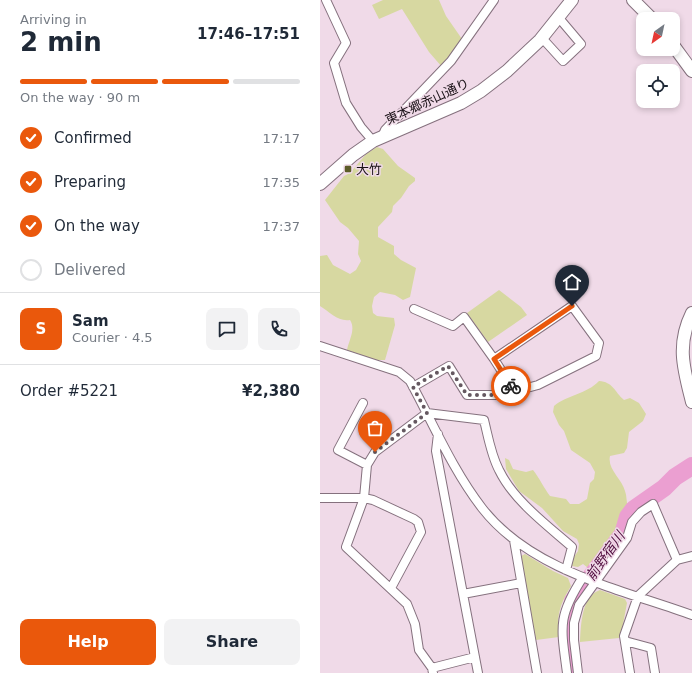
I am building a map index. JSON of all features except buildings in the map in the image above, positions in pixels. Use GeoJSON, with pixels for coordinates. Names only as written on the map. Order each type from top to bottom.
{"type":"FeatureCollection","features":[{"type":"Feature","properties":{"kind":"street"},"geometry":{"type":"LineString","coordinates":[[326,0],[346,43],[334,62],[346,103],[361,127],[378,139],[394,120],[451,61],[494,0]]}},
{"type":"Feature","properties":{"kind":"street","name":"東本郷赤山通り"},"geometry":{"type":"LineString","coordinates":[[320,184],[353,155],[378,139],[472,98],[507,71],[542,38],[572,0]]}},
{"type":"Feature","properties":{"kind":"street"},"geometry":{"type":"LineString","coordinates":[[633,0],[645,12]]}},
{"type":"Feature","properties":{"kind":"street"},"geometry":{"type":"LineString","coordinates":[[542,38],[563,61],[581,44],[559,18]]}},
{"type":"Feature","properties":{"kind":"street"},"geometry":{"type":"LineString","coordinates":[[680,55],[692,71]]}},
{"type":"Feature","properties":{"kind":"street"},"geometry":{"type":"LineString","coordinates":[[413,387],[448,366],[467,395],[501,395],[515,392],[538,386],[596,356],[599,343],[572,306],[494,359]]}},
{"type":"Feature","properties":{"kind":"street"},"geometry":{"type":"LineString","coordinates":[[414,309],[453,326],[464,317],[515,392]]}},
{"type":"Feature","properties":{"kind":"street"},"geometry":{"type":"LineString","coordinates":[[692,314],[684,333],[682,344],[683,362],[692,402]]}},
{"type":"Feature","properties":{"kind":"street"},"geometry":{"type":"LineString","coordinates":[[320,346],[399,372],[410,381],[458,472],[471,493],[482,509],[514,540],[534,554],[566,570],[692,615]]}},
{"type":"Feature","properties":{"kind":"street"},"geometry":{"type":"LineString","coordinates":[[363,403],[338,450],[367,465]]}},
{"type":"Feature","properties":{"kind":"street"},"geometry":{"type":"LineString","coordinates":[[475,657],[432,670],[419,650],[415,624],[407,604],[346,546],[364,498],[367,465],[375,452],[427,413],[484,420],[498,469],[512,490],[534,513],[572,547],[566,570]]}},
{"type":"Feature","properties":{"kind":"street"},"geometry":{"type":"LineString","coordinates":[[438,434],[436,451],[478,673]]}},
{"type":"Feature","properties":{"kind":"street"},"geometry":{"type":"LineString","coordinates":[[320,498],[364,498],[373,500],[418,522],[421,532],[391,588]]}},
{"type":"Feature","properties":{"kind":"street"},"geometry":{"type":"LineString","coordinates":[[578,673],[574,640],[574,623],[579,605],[627,538],[632,522],[640,512],[653,504],[677,560]]}},
{"type":"Feature","properties":{"kind":"street"},"geometry":{"type":"LineString","coordinates":[[514,540],[537,673]]}},
{"type":"Feature","properties":{"kind":"street"},"geometry":{"type":"LineString","coordinates":[[630,673],[624,636],[638,596],[677,560],[692,556]]}},
{"type":"Feature","properties":{"kind":"street"},"geometry":{"type":"LineString","coordinates":[[567,673],[562,626],[564,613],[569,600],[583,577]]}},
{"type":"Feature","properties":{"kind":"street"},"geometry":{"type":"LineString","coordinates":[[463,594],[521,583]]}},
{"type":"Feature","properties":{"kind":"street"},"geometry":{"type":"LineString","coordinates":[[625,641],[651,648],[655,673]]}},
{"type":"Feature","properties":{"kind":"green space"},"geometry":{"type":"Polygon","coordinates":[[[383,0],[439,0],[446,16],[462,39],[442,67],[429,52],[402,9],[379,19],[372,5],[383,0]]]}},
{"type":"Feature","properties":{"kind":"green space"},"geometry":{"type":"Polygon","coordinates":[[[377,147],[383,149],[398,166],[415,178],[415,181],[409,186],[401,198],[393,206],[392,212],[378,227],[378,237],[394,246],[394,254],[401,260],[416,268],[410,297],[403,300],[395,295],[380,292],[374,297],[372,306],[373,313],[377,316],[394,318],[395,325],[385,360],[376,360],[347,350],[352,335],[352,323],[350,320],[342,320],[334,316],[320,306],[320,256],[327,255],[333,265],[350,274],[356,270],[361,261],[358,254],[359,241],[348,228],[340,222],[325,200],[344,176],[350,173],[366,154],[377,147]]]}},
{"type":"Feature","properties":{"kind":"green space"},"geometry":{"type":"Polygon","coordinates":[[[499,290],[521,307],[527,315],[488,342],[467,313],[499,290]]]}},
{"type":"Feature","properties":{"kind":"green space"},"geometry":{"type":"Polygon","coordinates":[[[599,381],[610,385],[624,400],[630,398],[639,403],[646,414],[643,421],[629,432],[627,448],[624,453],[610,456],[613,470],[625,491],[628,507],[624,514],[619,534],[613,539],[609,548],[592,571],[583,564],[578,567],[572,566],[574,557],[578,551],[579,544],[577,539],[563,531],[542,508],[519,491],[506,469],[505,458],[509,460],[513,469],[526,472],[533,470],[550,496],[566,499],[570,504],[579,504],[587,499],[590,483],[594,479],[595,472],[590,463],[571,450],[564,431],[559,425],[553,412],[554,406],[559,402],[589,389],[599,381]]]}},
{"type":"Feature","properties":{"kind":"green space"},"geometry":{"type":"Polygon","coordinates":[[[525,554],[568,578],[571,586],[560,610],[558,623],[559,637],[536,640],[519,557],[525,554]]]}},
{"type":"Feature","properties":{"kind":"green space"},"geometry":{"type":"Polygon","coordinates":[[[600,590],[625,599],[627,603],[621,635],[619,638],[580,642],[583,612],[589,598],[600,590]]]}},
{"type":"Feature","properties":{"kind":"waterway","name":"前野宿川"},"geometry":{"type":"LineString","coordinates":[[572,673],[567,632],[573,601],[623,534],[628,517],[634,509],[664,488],[675,477],[692,466]]}},
{"type":"Feature","properties":{"kind":"way so far"},"geometry":{"type":"LineString","coordinates":[[375,452],[427,413],[413,387],[448,366],[467,395],[501,395],[515,392],[511,386]]}},
{"type":"Feature","properties":{"kind":"place","name":"大竹"},"geometry":{"type":"Point","coordinates":[348,169]}},
{"type":"Feature","properties":{"kind":"route"},"geometry":{"type":"LineString","coordinates":[[511,386],[494,359],[572,306]]}}]}
